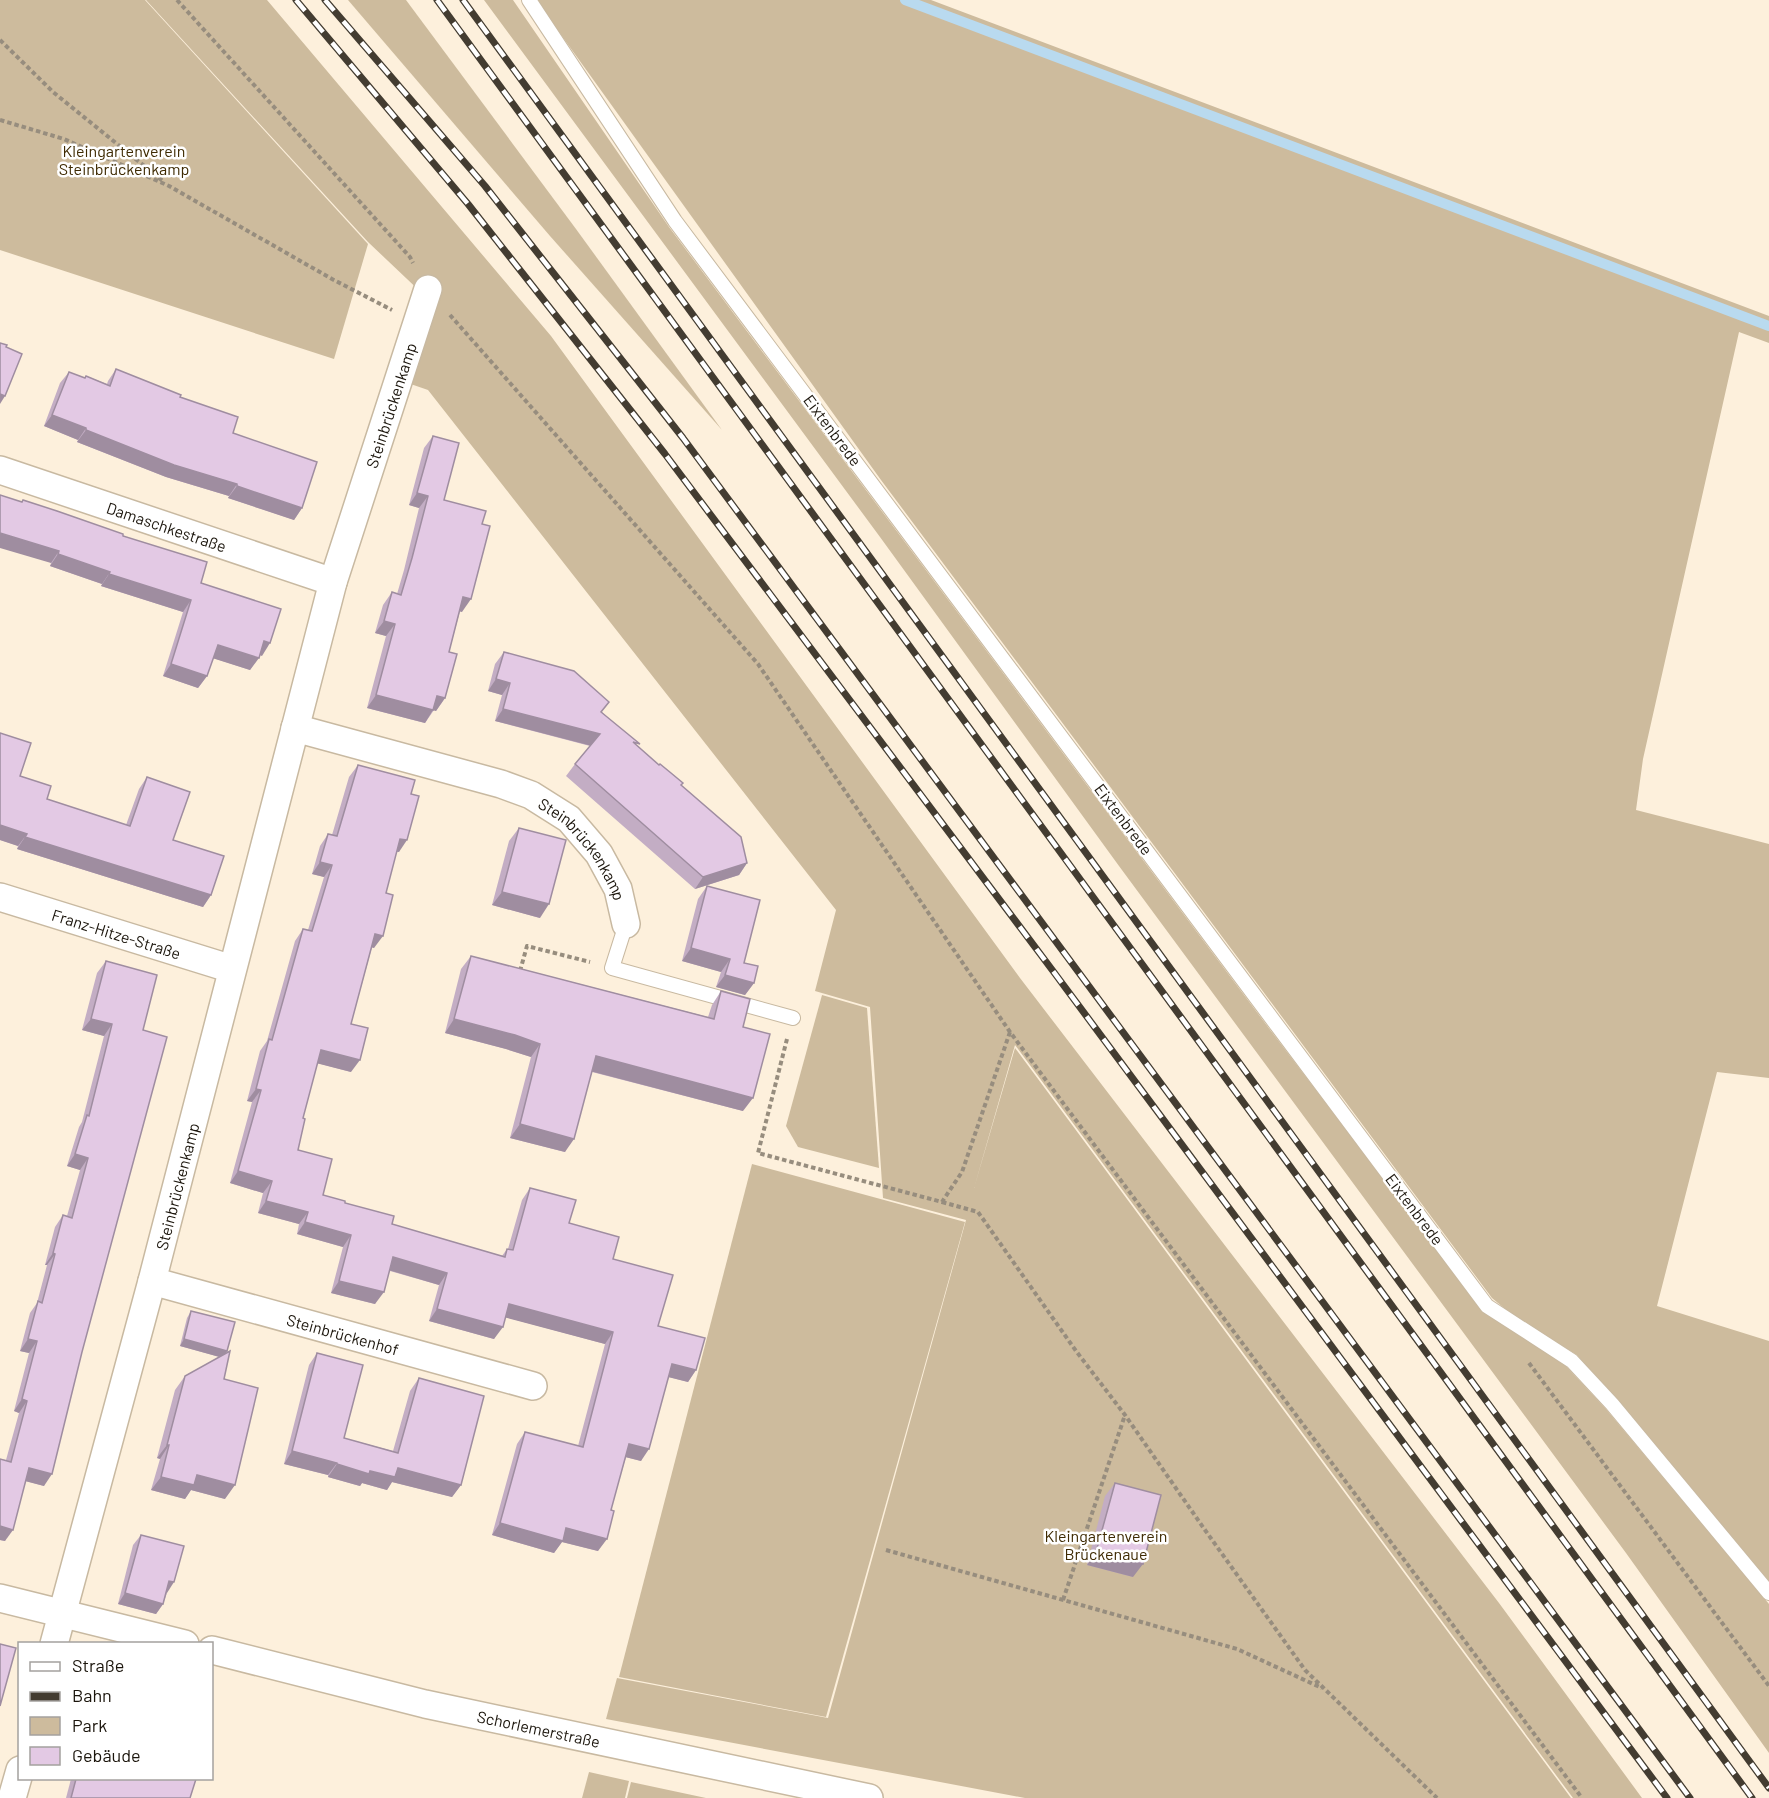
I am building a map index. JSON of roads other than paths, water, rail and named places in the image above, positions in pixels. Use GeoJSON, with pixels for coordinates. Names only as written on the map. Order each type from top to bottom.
{"type":"FeatureCollection","features":[{"type":"Feature","properties":{"kind":"street","name":"Steinbrückenkamp"},"geometry":{"type":"LineString","coordinates":[[55,1642],[153,1281],[333,582],[428,289]]}},
{"type":"Feature","properties":{"kind":"street","name":"Damaschkestraße"},"geometry":{"type":"LineString","coordinates":[[0,470],[333,582]]}},
{"type":"Feature","properties":{"kind":"street","name":"Steinbrückenkamp"},"geometry":{"type":"LineString","coordinates":[[295,728],[501,783],[531,795],[569,819],[599,854],[618,889],[626,924]]}},
{"type":"Feature","properties":{"kind":"street","name":"Franz-Hitze-Straße"},"geometry":{"type":"LineString","coordinates":[[0,897],[232,969]]}},
{"type":"Feature","properties":{"kind":"street","name":"Steinbrückenhof"},"geometry":{"type":"LineString","coordinates":[[153,1281],[533,1386]]}},
{"type":"Feature","properties":{"kind":"street"},"geometry":{"type":"LineString","coordinates":[[0,1598],[177,1642]]}},
{"type":"Feature","properties":{"kind":"street","name":"Schorlemerstraße"},"geometry":{"type":"LineString","coordinates":[[213,1650],[425,1704],[869,1798]]}},
{"type":"Feature","properties":{"kind":"street"},"geometry":{"type":"LineString","coordinates":[[12,1798],[18,1777]]}},
{"type":"Feature","properties":{"kind":"lane","name":"Eixtenbrede"},"geometry":{"type":"LineString","coordinates":[[529,0],[675,221],[1487,1306],[1572,1360],[1612,1404],[1769,1593]]}},
{"type":"Feature","properties":{"kind":"lane","name":"Steinbrückenkamp"},"geometry":{"type":"LineString","coordinates":[[626,924],[612,968],[793,1018]]}},
{"type":"Feature","properties":{"kind":"waterway"},"geometry":{"type":"LineString","coordinates":[[905,0],[1769,326]]}},
{"type":"Feature","properties":{"kind":"railway"},"geometry":{"type":"LineString","coordinates":[[296,0],[468,204],[665,454],[1053,971],[1667,1798]]}},
{"type":"Feature","properties":{"kind":"railway"},"geometry":{"type":"LineString","coordinates":[[325,0],[485,186],[683,438],[1690,1798]]}},
{"type":"Feature","properties":{"kind":"railway"},"geometry":{"type":"LineString","coordinates":[[437,0],[1752,1798]]}},
{"type":"Feature","properties":{"kind":"railway"},"geometry":{"type":"LineString","coordinates":[[463,0],[1769,1788]]}},
{"type":"Feature","properties":{"kind":"park label","name":"Kleingartenverein Steinbrückenkamp"},"geometry":{"type":"Point","coordinates":[124,159]}},
{"type":"Feature","properties":{"kind":"park label","name":"Kleingartenverein Brückenaue"},"geometry":{"type":"Point","coordinates":[1106,1544]}}]}
